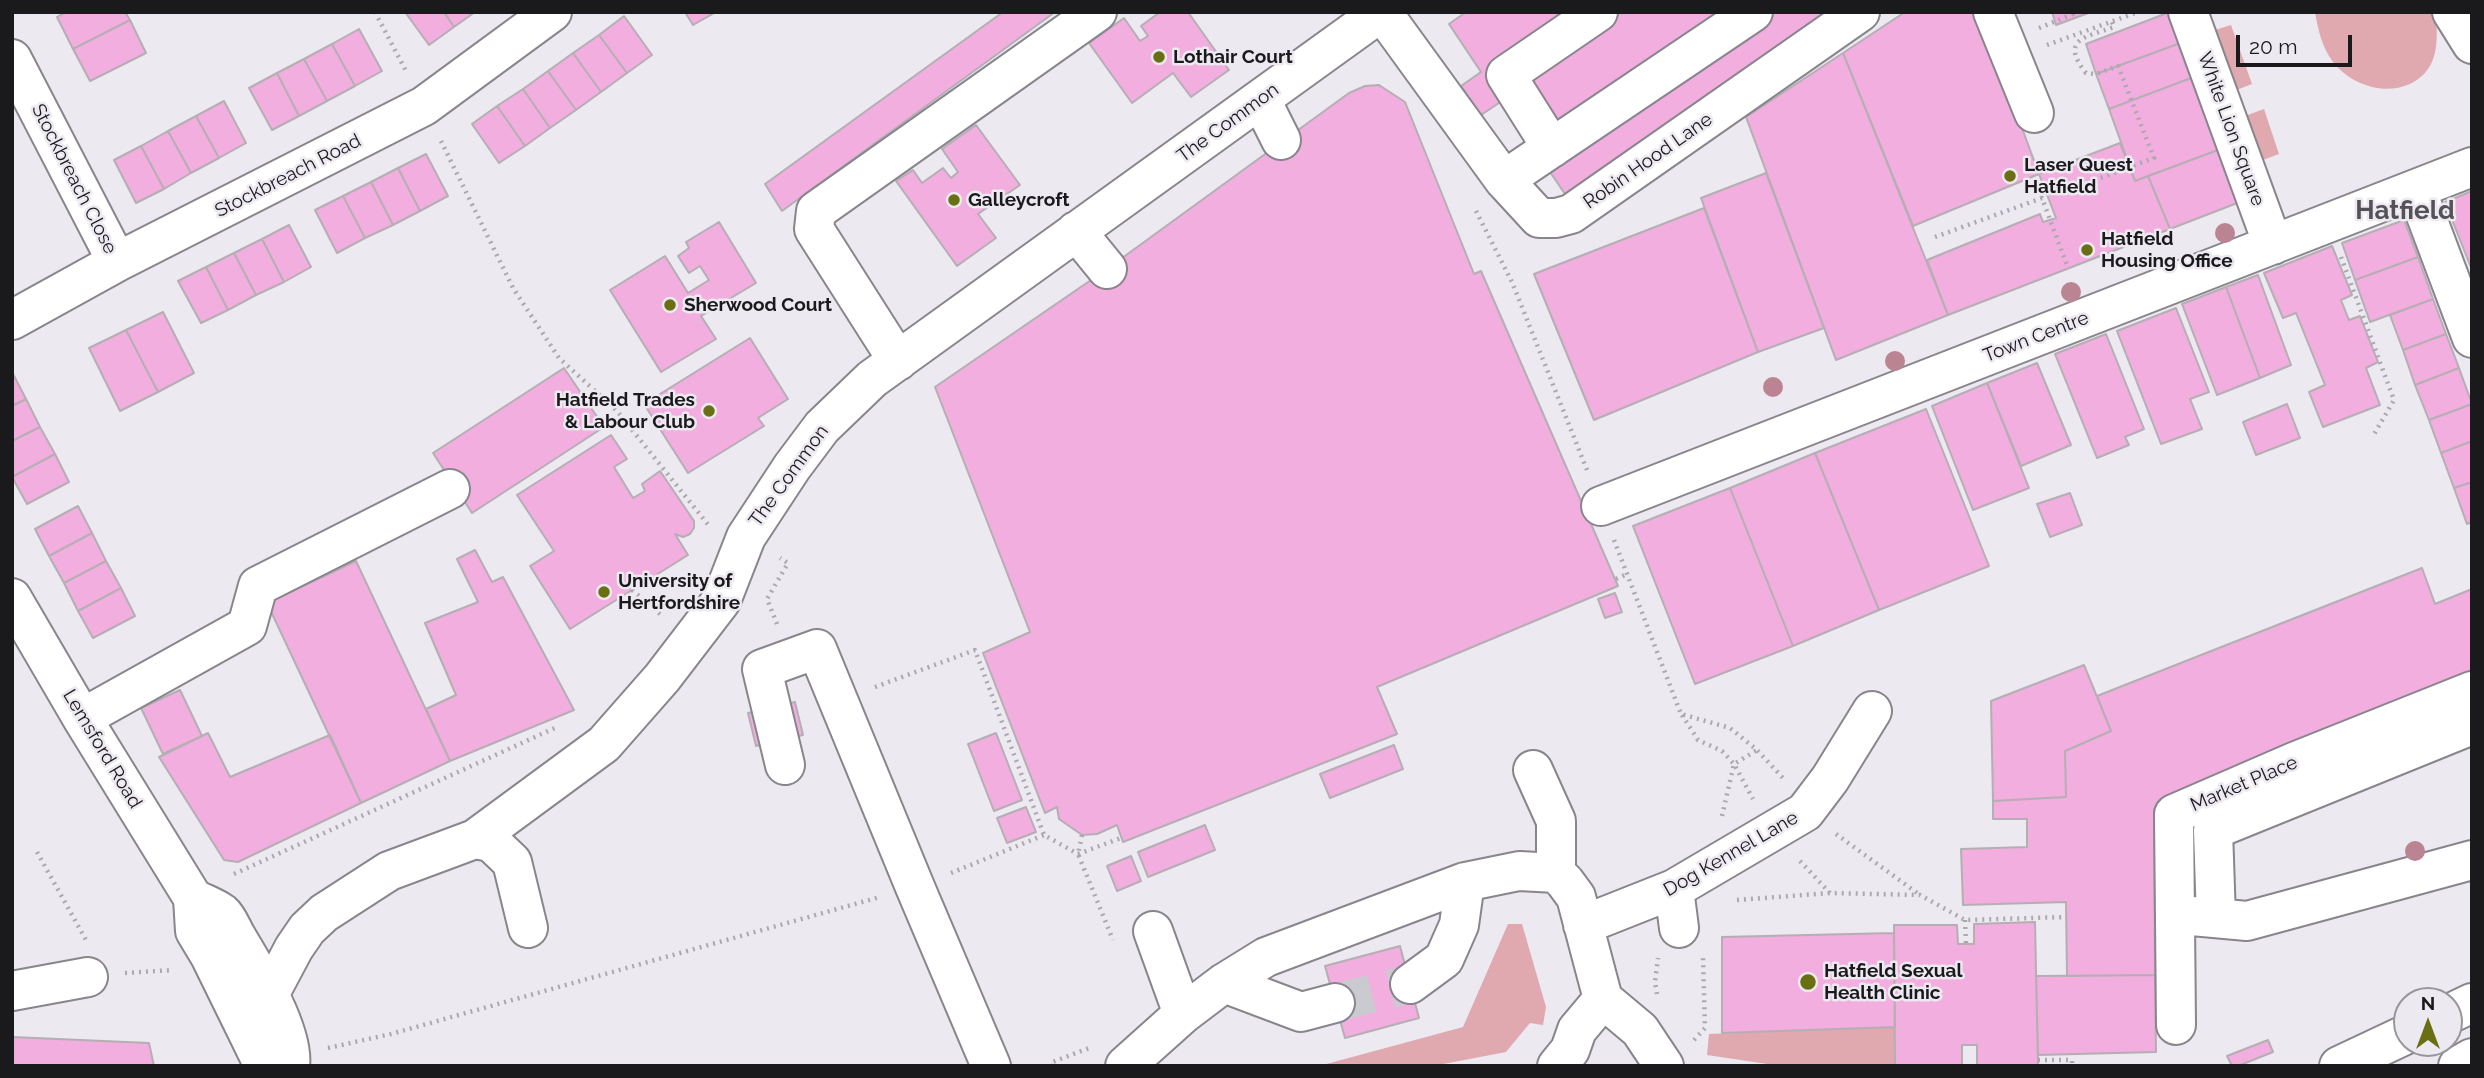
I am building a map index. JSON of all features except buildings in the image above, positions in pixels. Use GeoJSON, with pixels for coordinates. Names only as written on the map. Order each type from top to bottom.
{"type":"FeatureCollection","features":[{"type":"Feature","properties":{"kind":"street","name":"Stockbreach Road"},"geometry":{"type":"LineString","coordinates":[[12,320],[117,262],[424,106],[552,12]]}},
{"type":"Feature","properties":{"kind":"street"},"geometry":{"type":"LineString","coordinates":[[898,361],[814,229],[816,211],[1097,12]]}},
{"type":"Feature","properties":{"kind":"street","name":"The Common"},"geometry":{"type":"LineString","coordinates":[[269,995],[294,948],[307,929],[324,913],[388,871],[475,839],[604,744],[662,678],[721,601],[746,537],[822,427],[872,379],[1382,12]]}},
{"type":"Feature","properties":{"kind":"street","name":"Robin Hood Lane"},"geometry":{"type":"LineString","coordinates":[[1382,12],[1504,180],[1539,218],[1571,215],[1860,12]]}},
{"type":"Feature","properties":{"kind":"street"},"geometry":{"type":"LineString","coordinates":[[1552,149],[1506,75],[1598,12]]}},
{"type":"Feature","properties":{"kind":"street"},"geometry":{"type":"LineString","coordinates":[[1504,180],[1753,12]]}},
{"type":"Feature","properties":{"kind":"street"},"geometry":{"type":"LineString","coordinates":[[1993,12],[2034,113]]}},
{"type":"Feature","properties":{"kind":"street","name":"White Lion Square"},"geometry":{"type":"LineString","coordinates":[[2188,12],[2273,245]]}},
{"type":"Feature","properties":{"kind":"street"},"geometry":{"type":"LineString","coordinates":[[2452,12],[2472,44]]}},
{"type":"Feature","properties":{"kind":"street","name":"Stockbreach Close"},"geometry":{"type":"LineString","coordinates":[[12,59],[117,262]]}},
{"type":"Feature","properties":{"kind":"street"},"geometry":{"type":"LineString","coordinates":[[1261,100],[1282,140]]}},
{"type":"Feature","properties":{"kind":"street","name":"Town Centre"},"geometry":{"type":"LineString","coordinates":[[1601,506],[2472,167]]}},
{"type":"Feature","properties":{"kind":"street"},"geometry":{"type":"LineString","coordinates":[[2416,189],[2472,338]]}},
{"type":"Feature","properties":{"kind":"street"},"geometry":{"type":"LineString","coordinates":[[1076,231],[1107,269]]}},
{"type":"Feature","properties":{"kind":"street"},"geometry":{"type":"LineString","coordinates":[[82,718],[247,626],[258,586],[450,489]]}},
{"type":"Feature","properties":{"kind":"street","name":"Lemsford Road"},"geometry":{"type":"LineString","coordinates":[[12,598],[82,718],[209,888],[269,995],[291,1056],[304,1058]]}},
{"type":"Feature","properties":{"kind":"street"},"geometry":{"type":"LineString","coordinates":[[785,765],[762,669],[817,649],[991,1066]]}},
{"type":"Feature","properties":{"kind":"street","name":"Market Place"},"geometry":{"type":"LineString","coordinates":[[2176,1025],[2164,914],[2174,814],[2294,762],[2472,691]]}},
{"type":"Feature","properties":{"kind":"street","name":"Dog Kennel Lane"},"geometry":{"type":"LineString","coordinates":[[1583,925],[1674,889],[1805,812],[1872,711]]}},
{"type":"Feature","properties":{"kind":"street"},"geometry":{"type":"LineString","coordinates":[[2216,918],[2213,830],[2348,767],[2398,739],[2390,723]]}},
{"type":"Feature","properties":{"kind":"street"},"geometry":{"type":"LineString","coordinates":[[2294,762],[2301,777],[2348,767],[2472,725]]}},
{"type":"Feature","properties":{"kind":"street"},"geometry":{"type":"LineString","coordinates":[[1533,770],[1556,821],[1556,873],[1576,897],[1603,999],[1640,1030],[1678,1054]]}},
{"type":"Feature","properties":{"kind":"street"},"geometry":{"type":"LineString","coordinates":[[475,839],[491,842],[512,862],[528,928]]}},
{"type":"Feature","properties":{"kind":"street"},"geometry":{"type":"LineString","coordinates":[[2164,914],[2248,921],[2472,860]]}},
{"type":"Feature","properties":{"kind":"street"},"geometry":{"type":"LineString","coordinates":[[1125,1066],[1183,1014],[1224,982],[1266,957],[1465,882],[1519,871],[1556,873]]}},
{"type":"Feature","properties":{"kind":"street"},"geometry":{"type":"LineString","coordinates":[[1410,984],[1444,959],[1459,925],[1465,882]]}},
{"type":"Feature","properties":{"kind":"street","name":"Lemsford Road"},"geometry":{"type":"LineString","coordinates":[[209,888],[195,931],[264,1066]]}},
{"type":"Feature","properties":{"kind":"street"},"geometry":{"type":"LineString","coordinates":[[1674,889],[1691,936]]}},
{"type":"Feature","properties":{"kind":"street"},"geometry":{"type":"LineString","coordinates":[[1153,931],[1183,1014]]}},
{"type":"Feature","properties":{"kind":"street"},"geometry":{"type":"LineString","coordinates":[[12,991],[96,976]]}},
{"type":"Feature","properties":{"kind":"street"},"geometry":{"type":"LineString","coordinates":[[1224,982],[1301,1012],[1335,1003]]}},
{"type":"Feature","properties":{"kind":"street"},"geometry":{"type":"LineString","coordinates":[[1557,1066],[1570,1050],[1577,1030],[1603,999]]}},
{"type":"Feature","properties":{"kind":"street"},"geometry":{"type":"LineString","coordinates":[[2339,1066],[2393,1041]]}},
{"type":"Feature","properties":{"kind":"street"},"geometry":{"type":"LineString","coordinates":[[2458,1066],[2472,1058]]}},
{"type":"Feature","properties":{"kind":"path"},"geometry":{"type":"LineString","coordinates":[[375,12],[513,288],[559,358],[617,411],[712,530]]}},
{"type":"Feature","properties":{"kind":"path"},"geometry":{"type":"LineString","coordinates":[[2055,21],[2073,12]]}},
{"type":"Feature","properties":{"kind":"path"},"geometry":{"type":"LineString","coordinates":[[2038,48],[2138,12]]}},
{"type":"Feature","properties":{"kind":"path"},"geometry":{"type":"LineString","coordinates":[[2068,190],[2154,158],[2118,66],[2096,74],[2086,73],[2073,51],[2078,40],[2114,27],[2112,22]]}},
{"type":"Feature","properties":{"kind":"path"},"geometry":{"type":"LineString","coordinates":[[1935,237],[2042,198],[2068,268]]}},
{"type":"Feature","properties":{"kind":"path"},"geometry":{"type":"LineString","coordinates":[[2329,223],[2394,400],[2373,436]]}},
{"type":"Feature","properties":{"kind":"path"},"geometry":{"type":"LineString","coordinates":[[1616,579],[1627,574]]}},
{"type":"Feature","properties":{"kind":"path"},"geometry":{"type":"LineString","coordinates":[[632,590],[666,619]]}},
{"type":"Feature","properties":{"kind":"path"},"geometry":{"type":"LineString","coordinates":[[838,700],[975,650],[1044,835],[1077,854],[1121,838]]}},
{"type":"Feature","properties":{"kind":"path"},"geometry":{"type":"LineString","coordinates":[[209,888],[562,725]]}},
{"type":"Feature","properties":{"kind":"path"},"geometry":{"type":"LineString","coordinates":[[304,1058],[915,887],[1044,835]]}},
{"type":"Feature","properties":{"kind":"path"},"geometry":{"type":"LineString","coordinates":[[1082,835],[1077,854],[1113,941]]}},
{"type":"Feature","properties":{"kind":"path"},"geometry":{"type":"LineString","coordinates":[[37,852],[96,976],[184,969]]}},
{"type":"Feature","properties":{"kind":"path"},"geometry":{"type":"LineString","coordinates":[[1727,900],[1830,892],[1920,895],[1965,920],[2066,916]]}},
{"type":"Feature","properties":{"kind":"path"},"geometry":{"type":"LineString","coordinates":[[1965,920],[1966,944]]}},
{"type":"Feature","properties":{"kind":"path"},"geometry":{"type":"LineString","coordinates":[[1660,1006],[1655,982],[1655,964],[1662,946],[1691,936],[1705,1028],[1678,1054]]}},
{"type":"Feature","properties":{"kind":"path"},"geometry":{"type":"LineString","coordinates":[[1051,1066],[1050,1063],[1093,1046]]}},
{"type":"Feature","properties":{"kind":"path"},"geometry":{"type":"LineString","coordinates":[[2038,1060],[2072,1059],[2072,1066]]}},
{"type":"Feature","properties":{"kind":"shaded area"},"geometry":{"type":"Polygon","coordinates":[[[2315,12],[2435,12],[2437,36],[2435,53],[2429,68],[2413,82],[2402,87],[2389,89],[2364,85],[2352,79],[2333,62],[2321,38],[2315,12]]]}},
{"type":"Feature","properties":{"kind":"shaded area"},"geometry":{"type":"Polygon","coordinates":[[[2231,25],[2252,84],[2234,91],[2212,31],[2231,25]]]}},
{"type":"Feature","properties":{"kind":"shaded area"},"geometry":{"type":"Polygon","coordinates":[[[2264,109],[2279,154],[2260,161],[2245,116],[2264,109]]]}},
{"type":"Feature","properties":{"kind":"shaded area"},"geometry":{"type":"Polygon","coordinates":[[[1508,924],[1522,924],[1546,1007],[1543,1025],[1530,1023],[1506,1052],[1433,1066],[1319,1066],[1463,1027],[1508,924]]]}},
{"type":"Feature","properties":{"kind":"shaded area"},"geometry":{"type":"Polygon","coordinates":[[[1895,1027],[1895,1066],[1774,1065],[1707,1055],[1709,1034],[1895,1027]]]}},
{"type":"Feature","properties":{"kind":"tunnel"},"geometry":{"type":"LineString","coordinates":[[1335,1003],[1410,984]]}},
{"type":"Feature","properties":{"kind":"place","name":"Lothair Court"},"geometry":{"type":"Point","coordinates":[1159,57]}},
{"type":"Feature","properties":{"kind":"place","name":"Laser Quest Hatfield"},"geometry":{"type":"Point","coordinates":[2010,176]}},
{"type":"Feature","properties":{"kind":"place","name":"Galleycroft"},"geometry":{"type":"Point","coordinates":[954,200]}},
{"type":"Feature","properties":{"kind":"place","name":"Hatfield Housing Office"},"geometry":{"type":"Point","coordinates":[2087,250]}},
{"type":"Feature","properties":{"kind":"place","name":"Sherwood Court"},"geometry":{"type":"Point","coordinates":[670,305]}},
{"type":"Feature","properties":{"kind":"place","name":"Hatfield Trades & Labour Club"},"geometry":{"type":"Point","coordinates":[709,411]}},
{"type":"Feature","properties":{"kind":"place","name":"University of Hertfordshire"},"geometry":{"type":"Point","coordinates":[604,592]}},
{"type":"Feature","properties":{"kind":"place","name":"Hatfield Sexual Health Clinic"},"geometry":{"type":"Point","coordinates":[1808,982]}},
{"type":"Feature","properties":{"kind":"district","name":"Hatfield"},"geometry":{"type":"Point","coordinates":[2405,211]}}]}
